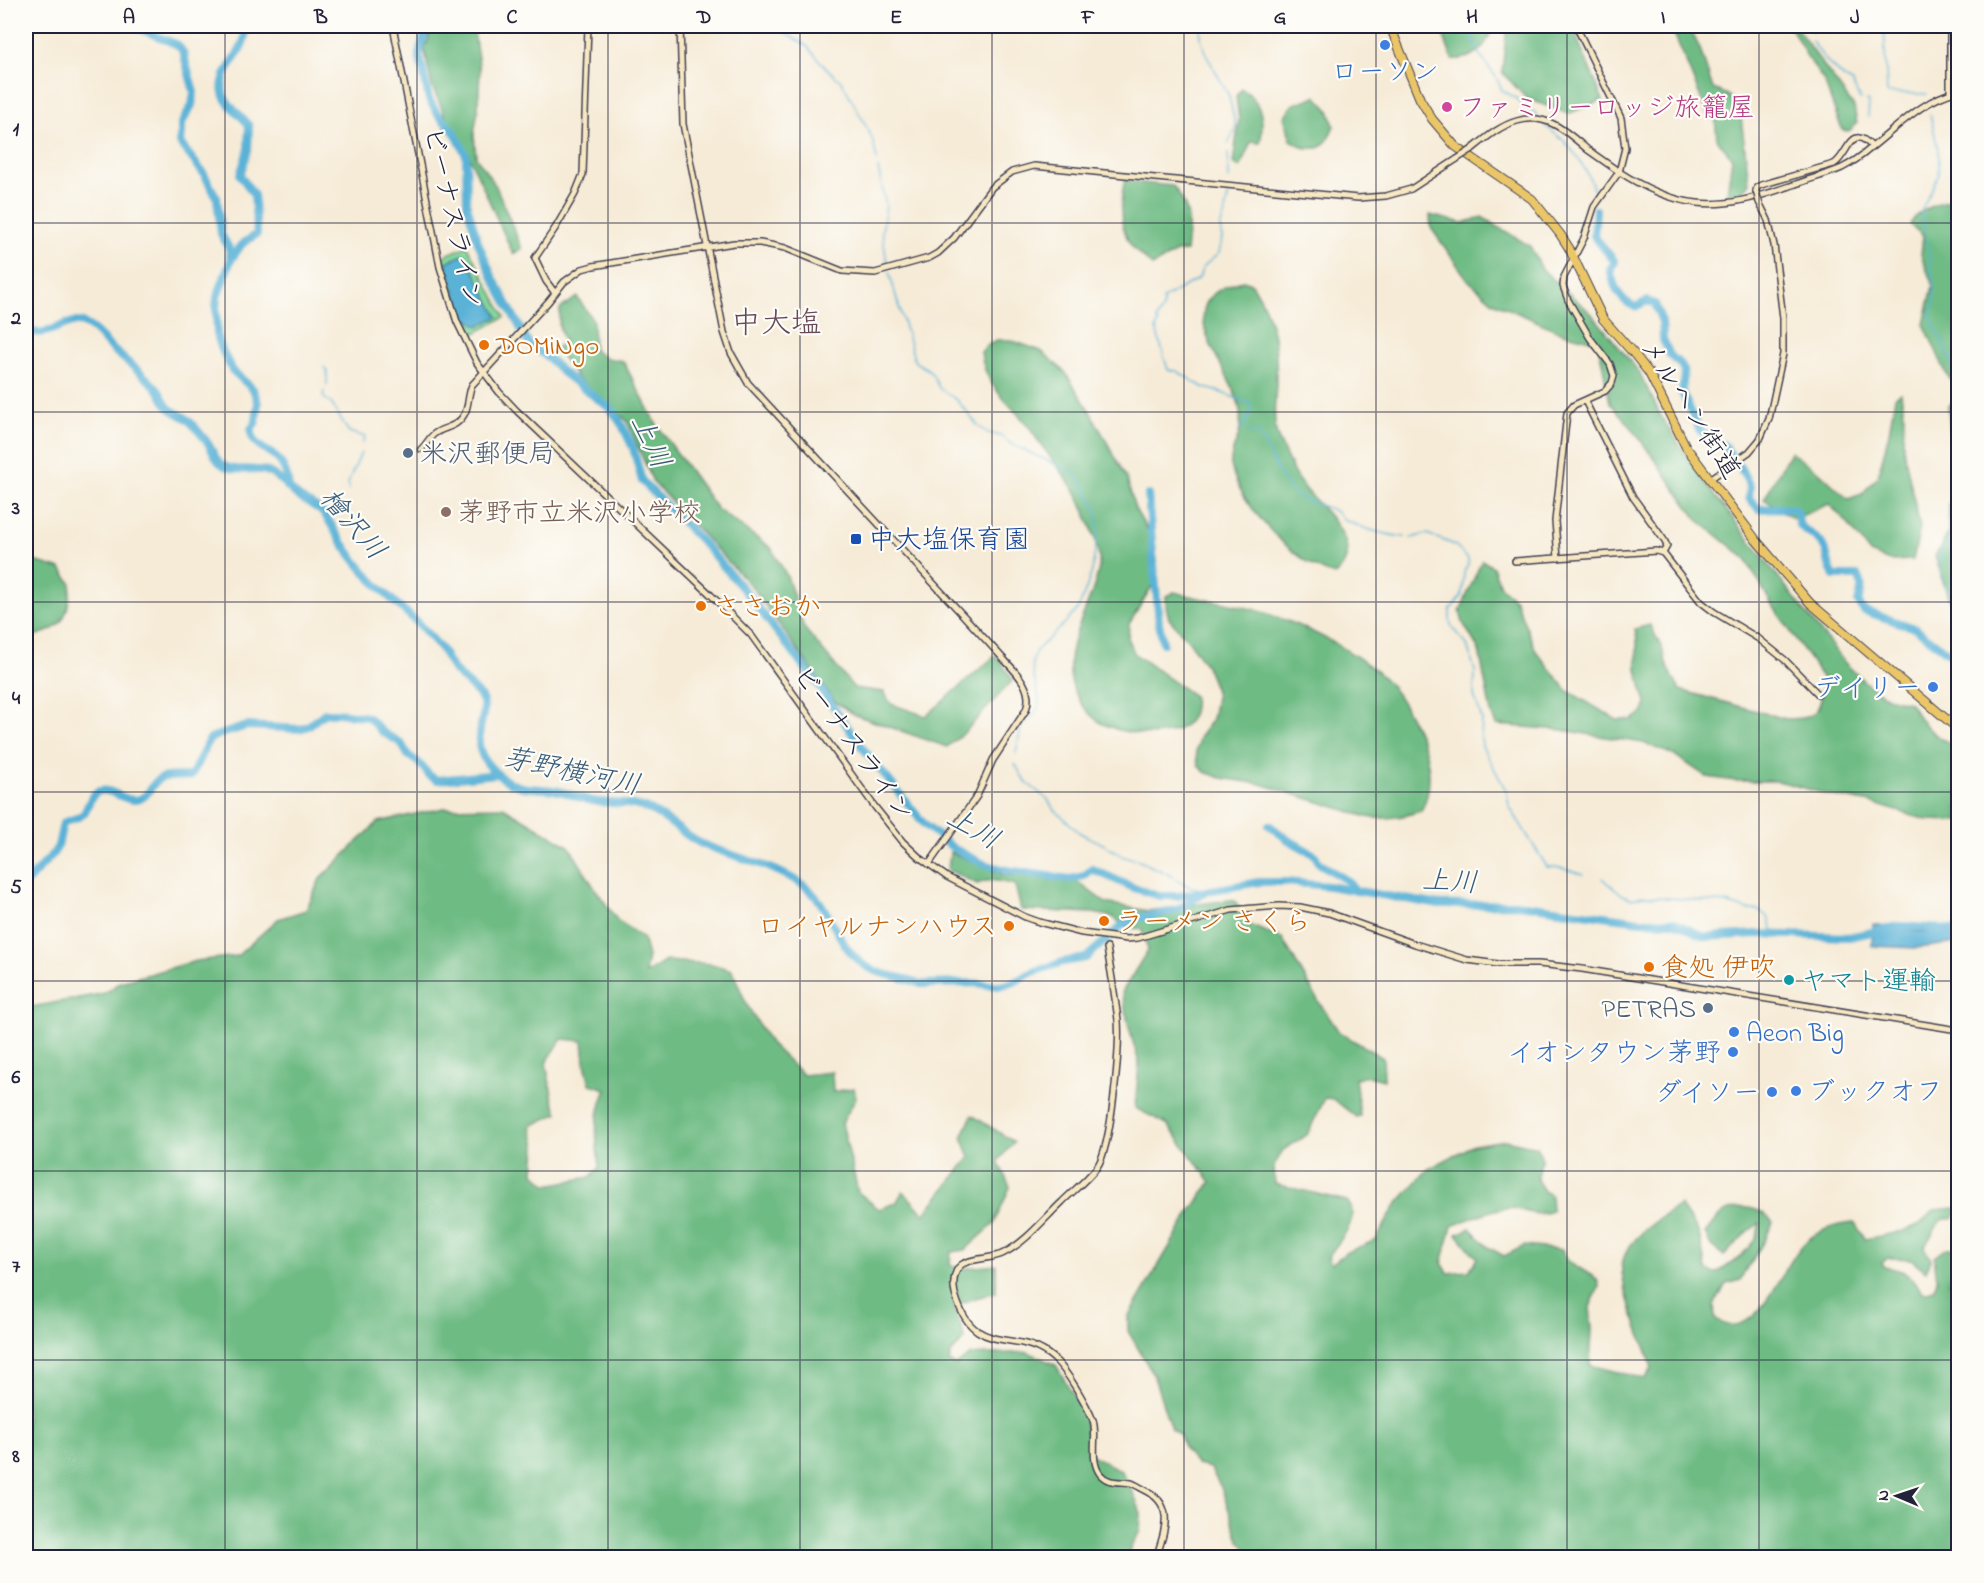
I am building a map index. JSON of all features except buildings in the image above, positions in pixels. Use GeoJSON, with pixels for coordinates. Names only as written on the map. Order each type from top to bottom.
{"type":"FeatureCollection","features":[{"type":"Feature","properties":{"kind":"highway","name":"メルヘン街道"},"geometry":{"type":"LineString","coordinates":[[1390,26],[1420,99],[1441,130],[1455,146],[1474,161],[1532,199],[1560,234],[1603,319],[1648,373],[1686,447],[1756,540],[1810,603],[1959,729]]}},
{"type":"Feature","properties":{"kind":"street","name":"ビーナスライン"},"geometry":{"type":"LineString","coordinates":[[393,26],[440,267],[464,341],[483,372],[517,411],[751,635],[890,827],[903,842],[947,877],[1025,917],[1069,931],[1127,939],[1148,936],[1231,910],[1279,906],[1300,907],[1329,914],[1467,960],[1582,969],[1959,1030]]}},
{"type":"Feature","properties":{"kind":"street"},"geometry":{"type":"LineString","coordinates":[[555,293],[546,281],[535,258],[575,194],[583,174],[588,26]]}},
{"type":"Feature","properties":{"kind":"street"},"geometry":{"type":"LineString","coordinates":[[680,26],[682,124],[727,342],[737,365],[747,382],[998,652],[1027,690],[1026,710],[993,760],[977,796],[931,862]]}},
{"type":"Feature","properties":{"kind":"street"},"geometry":{"type":"LineString","coordinates":[[1558,558],[1555,520],[1567,413],[1574,405],[1605,391],[1612,383],[1614,371],[1590,338],[1568,300],[1563,286],[1564,277],[1584,238],[1594,207],[1619,172],[1625,148],[1621,118],[1576,26]]}},
{"type":"Feature","properties":{"kind":"street"},"geometry":{"type":"LineString","coordinates":[[1950,26],[1950,93]]}},
{"type":"Feature","properties":{"kind":"street"},"geometry":{"type":"LineString","coordinates":[[422,449],[430,442],[433,435],[455,424],[464,416],[472,385],[564,282],[582,269],[734,243],[760,243],[785,248],[842,271],[875,273],[938,253],[954,238],[992,187],[1002,178],[1020,169],[1035,166],[1358,198],[1386,196],[1420,185],[1499,129],[1518,120],[1540,119],[1560,126],[1619,172],[1650,189],[1699,203],[1723,203],[1766,194],[1844,167],[1920,108],[1934,99],[1959,91]]}},
{"type":"Feature","properties":{"kind":"street"},"geometry":{"type":"LineString","coordinates":[[1710,479],[1749,452],[1760,439],[1769,419],[1780,370],[1784,336],[1780,291],[1768,220],[1759,202],[1757,187],[1834,164],[1841,160],[1849,142],[1853,139],[1865,141],[1872,147]]}},
{"type":"Feature","properties":{"kind":"street"},"geometry":{"type":"LineString","coordinates":[[1585,401],[1633,497],[1664,540],[1667,546],[1663,553]]}},
{"type":"Feature","properties":{"kind":"street"},"geometry":{"type":"LineString","coordinates":[[1515,561],[1663,553],[1701,602],[1759,639],[1785,660],[1818,694]]}},
{"type":"Feature","properties":{"kind":"street"},"geometry":{"type":"LineString","coordinates":[[1107,948],[1118,1021],[1118,1039],[1109,1133],[1103,1155],[1098,1166],[1086,1179],[1017,1246],[999,1256],[973,1260],[959,1266],[954,1275],[954,1286],[964,1317],[980,1334],[993,1339],[1031,1346],[1054,1359],[1062,1368],[1096,1428],[1095,1463],[1099,1472],[1109,1481],[1132,1484],[1151,1493],[1164,1508],[1166,1521],[1156,1557]]}},
{"type":"Feature","properties":{"kind":"green space"},"geometry":{"type":"Polygon","coordinates":[[[431,26],[473,26],[480,71],[474,134],[476,157],[496,186],[522,249],[513,254],[467,152],[447,120],[432,86],[424,48],[431,26]]]}},
{"type":"Feature","properties":{"kind":"green space"},"geometry":{"type":"Polygon","coordinates":[[[1440,26],[1492,26],[1487,40],[1478,51],[1466,58],[1452,59],[1440,26]]]}},
{"type":"Feature","properties":{"kind":"green space"},"geometry":{"type":"Polygon","coordinates":[[[1507,26],[1572,26],[1603,100],[1568,114],[1526,98],[1502,72],[1507,26]]]}},
{"type":"Feature","properties":{"kind":"green space"},"geometry":{"type":"Polygon","coordinates":[[[1671,26],[1689,26],[1700,49],[1713,89],[1728,95],[1740,109],[1749,182],[1741,194],[1727,193],[1732,158],[1717,139],[1715,118],[1707,113],[1671,26]]]}},
{"type":"Feature","properties":{"kind":"green space"},"geometry":{"type":"Polygon","coordinates":[[[1786,26],[1795,26],[1854,107],[1857,124],[1849,131],[1842,130],[1824,81],[1793,31],[1786,26]]]}},
{"type":"Feature","properties":{"kind":"green space"},"geometry":{"type":"Polygon","coordinates":[[[1242,89],[1254,99],[1258,106],[1262,127],[1260,143],[1251,142],[1240,168],[1233,163],[1239,120],[1236,96],[1242,89]]]}},
{"type":"Feature","properties":{"kind":"green space"},"geometry":{"type":"Polygon","coordinates":[[[1316,96],[1329,110],[1334,126],[1327,141],[1319,148],[1305,148],[1291,140],[1284,117],[1292,105],[1316,96]]]}},
{"type":"Feature","properties":{"kind":"green space"},"geometry":{"type":"Polygon","coordinates":[[[1125,179],[1133,182],[1173,186],[1183,202],[1188,217],[1186,251],[1176,252],[1152,266],[1131,245],[1124,230],[1121,213],[1125,179]]]}},
{"type":"Feature","properties":{"kind":"green space"},"geometry":{"type":"Polygon","coordinates":[[[1958,199],[1958,391],[1946,373],[1924,324],[1933,286],[1921,255],[1923,236],[1910,224],[1914,218],[1931,206],[1958,199]]]}},
{"type":"Feature","properties":{"kind":"green space"},"geometry":{"type":"Polygon","coordinates":[[[1430,215],[1463,223],[1482,217],[1530,246],[1542,269],[1592,314],[1639,372],[1662,418],[1700,476],[1845,663],[1867,684],[1887,697],[1910,703],[1930,730],[1958,747],[1958,821],[1927,820],[1871,803],[1778,781],[1735,781],[1707,777],[1674,755],[1643,743],[1562,730],[1496,725],[1491,713],[1479,650],[1463,623],[1460,611],[1482,560],[1493,567],[1500,586],[1515,600],[1536,651],[1568,691],[1617,720],[1632,720],[1643,712],[1646,703],[1637,670],[1635,629],[1650,625],[1662,648],[1668,669],[1680,690],[1786,719],[1797,719],[1816,711],[1821,699],[1824,680],[1771,603],[1745,558],[1697,519],[1632,428],[1610,403],[1598,342],[1563,333],[1493,302],[1468,280],[1431,228],[1430,215]]]}},
{"type":"Feature","properties":{"kind":"green space"},"geometry":{"type":"Polygon","coordinates":[[[467,246],[505,317],[475,333],[459,314],[442,257],[467,246]]]}},
{"type":"Feature","properties":{"kind":"green space"},"geometry":{"type":"Polygon","coordinates":[[[1243,281],[1252,284],[1265,308],[1273,332],[1276,371],[1274,408],[1279,440],[1299,481],[1333,520],[1347,548],[1345,561],[1335,575],[1304,560],[1287,547],[1257,515],[1236,481],[1231,461],[1240,430],[1239,406],[1213,350],[1203,316],[1207,302],[1220,290],[1243,281]]]}},
{"type":"Feature","properties":{"kind":"green space"},"geometry":{"type":"Polygon","coordinates":[[[577,297],[593,320],[594,350],[605,358],[623,361],[655,422],[717,509],[771,548],[787,576],[804,628],[854,688],[884,692],[891,704],[926,716],[996,655],[1013,680],[964,733],[947,747],[855,715],[835,702],[753,588],[653,482],[627,421],[578,379],[556,348],[564,341],[559,326],[560,309],[577,297]]]}},
{"type":"Feature","properties":{"kind":"green space"},"geometry":{"type":"Polygon","coordinates":[[[997,340],[1010,340],[1041,351],[1065,372],[1091,413],[1127,479],[1135,509],[1153,539],[1157,561],[1157,578],[1129,624],[1128,640],[1135,654],[1194,696],[1193,712],[1187,723],[1176,731],[1147,734],[1116,729],[1092,716],[1076,693],[1071,681],[1071,651],[1096,581],[1099,567],[1097,547],[1086,514],[1072,487],[1031,429],[999,393],[987,375],[981,352],[997,340]]]}},
{"type":"Feature","properties":{"kind":"green space"},"geometry":{"type":"Polygon","coordinates":[[[1901,393],[1904,413],[1903,447],[1920,528],[1913,560],[1889,561],[1870,553],[1849,525],[1829,504],[1794,519],[1764,499],[1790,452],[1818,471],[1848,499],[1862,494],[1878,476],[1895,397],[1901,393]]]}},
{"type":"Feature","properties":{"kind":"green space"},"geometry":{"type":"Polygon","coordinates":[[[1958,396],[1958,610],[1949,599],[1935,556],[1948,534],[1949,505],[1955,485],[1948,407],[1958,396]]]}},
{"type":"Feature","properties":{"kind":"green space"},"geometry":{"type":"Polygon","coordinates":[[[26,562],[38,562],[61,569],[71,583],[68,606],[56,627],[38,635],[26,637],[26,562]]]}},
{"type":"Feature","properties":{"kind":"green space"},"geometry":{"type":"Polygon","coordinates":[[[1174,592],[1275,616],[1341,647],[1384,678],[1394,690],[1418,732],[1428,762],[1428,792],[1421,811],[1394,817],[1367,817],[1261,784],[1221,778],[1205,772],[1198,765],[1196,751],[1199,738],[1212,719],[1216,697],[1206,666],[1189,641],[1169,619],[1166,596],[1174,592]]]}},
{"type":"Feature","properties":{"kind":"green space"},"geometry":{"type":"Polygon","coordinates":[[[503,807],[569,846],[617,920],[643,938],[648,956],[645,974],[666,961],[712,964],[732,970],[747,1005],[770,1043],[803,1075],[832,1072],[833,1092],[854,1088],[856,1098],[842,1123],[858,1192],[879,1209],[896,1203],[903,1191],[924,1214],[970,1157],[962,1137],[972,1115],[1014,1142],[998,1161],[1010,1187],[994,1224],[965,1250],[951,1252],[950,1265],[965,1268],[996,1265],[996,1292],[954,1305],[965,1339],[951,1353],[949,1362],[956,1366],[970,1355],[1028,1352],[1056,1365],[1084,1414],[1091,1455],[1120,1470],[1141,1513],[1140,1531],[1125,1558],[26,1557],[26,1008],[105,993],[120,982],[196,961],[237,956],[278,919],[306,910],[320,879],[378,822],[444,808],[503,807]],[[562,1039],[546,1063],[553,1100],[558,1113],[531,1126],[536,1146],[534,1173],[547,1185],[590,1177],[599,1168],[596,1128],[606,1089],[590,1084],[583,1041],[562,1039]]]}},
{"type":"Feature","properties":{"kind":"green space"},"geometry":{"type":"Polygon","coordinates":[[[950,852],[1004,875],[1042,874],[1076,881],[1106,903],[1148,911],[1235,901],[1249,925],[1282,938],[1339,1032],[1383,1058],[1384,1080],[1368,1076],[1355,1078],[1360,1116],[1356,1117],[1333,1099],[1325,1098],[1307,1135],[1283,1150],[1274,1166],[1275,1184],[1347,1201],[1351,1208],[1351,1222],[1328,1257],[1331,1264],[1347,1252],[1376,1240],[1396,1205],[1428,1169],[1474,1145],[1505,1140],[1537,1147],[1542,1158],[1537,1180],[1544,1191],[1551,1195],[1552,1211],[1535,1214],[1504,1208],[1452,1226],[1442,1263],[1448,1273],[1469,1271],[1477,1258],[1457,1234],[1470,1228],[1488,1247],[1504,1256],[1524,1246],[1562,1250],[1568,1261],[1597,1279],[1599,1287],[1590,1307],[1592,1330],[1590,1365],[1645,1379],[1652,1369],[1630,1305],[1622,1267],[1624,1257],[1636,1239],[1653,1223],[1680,1205],[1699,1233],[1706,1269],[1715,1274],[1744,1253],[1754,1240],[1760,1223],[1747,1232],[1724,1256],[1710,1245],[1705,1233],[1719,1216],[1731,1209],[1750,1208],[1763,1213],[1773,1222],[1762,1245],[1740,1280],[1727,1284],[1714,1304],[1715,1319],[1729,1325],[1742,1323],[1755,1315],[1801,1247],[1819,1233],[1840,1225],[1855,1223],[1865,1239],[1900,1232],[1919,1225],[1934,1210],[1958,1209],[1953,1218],[1941,1220],[1924,1247],[1931,1260],[1926,1271],[1911,1259],[1888,1258],[1882,1263],[1884,1267],[1906,1273],[1922,1292],[1928,1292],[1934,1289],[1937,1279],[1934,1257],[1946,1248],[1956,1248],[1958,1258],[1949,1283],[1958,1285],[1958,1557],[1275,1558],[1251,1555],[1239,1540],[1221,1487],[1210,1468],[1197,1465],[1185,1450],[1180,1435],[1171,1429],[1153,1374],[1128,1331],[1128,1317],[1190,1212],[1211,1182],[1167,1124],[1135,1108],[1139,1063],[1122,992],[1148,950],[1142,929],[1125,927],[1113,917],[1093,913],[1021,910],[1015,885],[1001,881],[977,884],[948,870],[950,852]]]}},
{"type":"Feature","properties":{"kind":"water"},"geometry":{"type":"Polygon","coordinates":[[[465,254],[498,317],[478,326],[466,318],[458,302],[446,262],[465,254]]]}},
{"type":"Feature","properties":{"kind":"water"},"geometry":{"type":"Polygon","coordinates":[[[1873,924],[1921,932],[1958,929],[1958,943],[1916,948],[1872,946],[1873,924]]]}},
{"type":"Feature","properties":{"kind":"waterway"},"geometry":{"type":"LineString","coordinates":[[134,26],[178,45],[183,52],[194,92],[192,105],[182,123],[180,143],[204,174],[217,198],[221,234],[229,248],[231,260]]}},
{"type":"Feature","properties":{"kind":"waterway"},"geometry":{"type":"LineString","coordinates":[[244,26],[245,36],[223,81],[223,90],[228,103],[249,125],[248,150],[240,175],[254,195],[257,234],[242,244],[231,260],[217,297],[217,335],[232,370],[253,389],[258,403],[256,422],[251,429],[253,439],[279,460],[285,471],[289,488]]}},
{"type":"Feature","properties":{"kind":"waterway","name":"上川"},"geometry":{"type":"LineString","coordinates":[[427,26],[419,54],[429,99],[437,113],[455,133],[466,155],[467,205],[478,242],[492,276],[529,344],[611,409],[633,448],[642,481],[703,543],[746,592],[815,681],[861,746],[925,825],[953,848],[984,864],[1006,870],[1070,879],[1084,876],[1092,869],[1134,888],[1159,896],[1178,896],[1259,882],[1286,882],[1329,886],[1440,905],[1518,904],[1640,921],[1674,922],[1705,937],[1758,934],[1849,937],[1899,926],[1958,930]]}},
{"type":"Feature","properties":{"kind":"waterway"},"geometry":{"type":"LineString","coordinates":[[774,26],[807,46],[842,82],[873,141],[877,160]]}},
{"type":"Feature","properties":{"kind":"waterway"},"geometry":{"type":"LineString","coordinates":[[1200,26],[1205,52],[1229,96],[1236,127],[1228,144]]}},
{"type":"Feature","properties":{"kind":"waterway"},"geometry":{"type":"LineString","coordinates":[[1468,26],[1479,54],[1496,77],[1502,90],[1516,98],[1527,110],[1534,112],[1538,117]]}},
{"type":"Feature","properties":{"kind":"waterway"},"geometry":{"type":"LineString","coordinates":[[1810,26],[1812,32]]}},
{"type":"Feature","properties":{"kind":"waterway"},"geometry":{"type":"LineString","coordinates":[[1884,26],[1887,93],[1927,94]]}},
{"type":"Feature","properties":{"kind":"waterway"},"geometry":{"type":"LineString","coordinates":[[1812,41],[1829,64],[1852,82],[1860,100]]}},
{"type":"Feature","properties":{"kind":"waterway"},"geometry":{"type":"LineString","coordinates":[[1866,101],[1869,102],[1868,117]]}},
{"type":"Feature","properties":{"kind":"waterway"},"geometry":{"type":"LineString","coordinates":[[1930,114],[1939,161],[1939,175],[1922,209],[1934,289],[1934,303],[1930,316],[1952,362],[1958,401]]}},
{"type":"Feature","properties":{"kind":"waterway"},"geometry":{"type":"LineString","coordinates":[[1543,123],[1575,154],[1588,175],[1596,198]]}},
{"type":"Feature","properties":{"kind":"waterway"},"geometry":{"type":"LineString","coordinates":[[1228,153],[1229,179]]}},
{"type":"Feature","properties":{"kind":"waterway"},"geometry":{"type":"LineString","coordinates":[[878,168],[886,206],[882,232],[888,268]]}},
{"type":"Feature","properties":{"kind":"waterway"},"geometry":{"type":"LineString","coordinates":[[1229,192],[1220,227],[1222,238],[1219,253],[1203,267],[1199,278],[1163,299],[1163,308],[1157,318],[1156,329],[1168,370],[1177,371],[1204,388],[1251,404],[1252,411],[1241,429]]}},
{"type":"Feature","properties":{"kind":"waterway"},"geometry":{"type":"LineString","coordinates":[[1596,210],[1594,236],[1615,262],[1610,269],[1618,292],[1624,300],[1635,307],[1647,301],[1655,304],[1662,322],[1663,340],[1670,355],[1684,371],[1682,393],[1700,431],[1725,446],[1731,455]]}},
{"type":"Feature","properties":{"kind":"waterway"},"geometry":{"type":"LineString","coordinates":[[889,272],[915,362],[929,370],[939,388],[957,400],[978,426],[988,433],[1001,436],[1011,444],[1068,470],[1079,478],[1097,512],[1098,532],[1092,571],[1085,592],[1074,614],[1036,651],[1033,672],[1038,690],[1038,708],[1021,727],[1016,753]]}},
{"type":"Feature","properties":{"kind":"waterway","name":"芽野横河川"},"geometry":{"type":"LineString","coordinates":[[26,329],[42,333],[79,322],[91,327],[109,346],[153,384],[169,408],[192,424],[209,444],[219,462],[229,468],[271,473],[299,497],[321,511],[363,569],[430,636],[454,670],[480,696],[483,704],[479,742],[481,753],[488,765],[501,777],[523,787],[559,791],[593,801],[630,804],[645,808],[702,844],[766,866],[791,878],[803,885],[820,902],[846,946],[854,956],[871,969],[921,984],[974,983],[999,986],[1063,962],[1086,958],[1128,920],[1177,910],[1204,893]]}},
{"type":"Feature","properties":{"kind":"waterway"},"geometry":{"type":"LineString","coordinates":[[324,367],[327,371],[327,385]]}},
{"type":"Feature","properties":{"kind":"waterway"},"geometry":{"type":"LineString","coordinates":[[324,391],[323,397],[331,403],[349,432],[365,437],[362,444]]}},
{"type":"Feature","properties":{"kind":"waterway"},"geometry":{"type":"LineString","coordinates":[[1247,432],[1256,432],[1259,435],[1281,478],[1295,495],[1335,511],[1345,520],[1361,527],[1405,537]]}},
{"type":"Feature","properties":{"kind":"waterway","name":"檜沢川"},"geometry":{"type":"LineString","coordinates":[[349,490],[348,483],[361,453]]}},
{"type":"Feature","properties":{"kind":"waterway"},"geometry":{"type":"LineString","coordinates":[[1958,463],[1948,485],[1957,516],[1957,529],[1944,548],[1940,567],[1943,585],[1958,596]]}},
{"type":"Feature","properties":{"kind":"waterway"},"geometry":{"type":"LineString","coordinates":[[1740,467],[1750,486],[1749,498],[1759,509],[1794,509],[1798,514],[1799,525],[1825,548],[1832,573],[1835,576],[1858,576],[1861,585],[1858,602],[1864,611],[1915,628],[1958,660]]}},
{"type":"Feature","properties":{"kind":"waterway"},"geometry":{"type":"LineString","coordinates":[[1148,495],[1159,623],[1163,643]]}},
{"type":"Feature","properties":{"kind":"waterway"},"geometry":{"type":"LineString","coordinates":[[1411,538],[1427,534],[1455,545],[1468,559],[1464,572],[1462,596],[1450,610],[1450,622],[1467,645],[1475,671],[1474,695],[1482,720],[1482,746],[1507,792],[1509,806],[1547,867],[1583,874]]}},
{"type":"Feature","properties":{"kind":"waterway","name":"芽野横河川"},"geometry":{"type":"LineString","coordinates":[[26,883],[58,846],[63,823],[82,815],[97,792],[109,791],[127,799],[140,799],[159,779],[191,776],[209,740],[247,726],[300,729],[325,713],[368,717],[382,732],[401,743],[408,755],[437,780],[497,774]]}},
{"type":"Feature","properties":{"kind":"waterway"},"geometry":{"type":"LineString","coordinates":[[1015,764],[1025,781],[1048,800],[1053,808],[1080,833],[1124,857],[1135,859],[1166,873],[1190,887],[1207,891]]}},
{"type":"Feature","properties":{"kind":"waterway"},"geometry":{"type":"LineString","coordinates":[[1269,825],[1287,839],[1315,855],[1319,863],[1348,881],[1356,891]]}},
{"type":"Feature","properties":{"kind":"waterway"},"geometry":{"type":"LineString","coordinates":[[1602,878],[1623,895],[1632,899],[1643,896],[1681,899],[1726,903],[1748,910],[1758,910],[1768,917],[1774,934]]}},
{"type":"Feature","properties":{"kind":"place","name":"ローソン"},"geometry":{"type":"Point","coordinates":[1385,45]}},
{"type":"Feature","properties":{"kind":"place","name":"ファミリーロッジ旅籠屋"},"geometry":{"type":"Point","coordinates":[1447,107]}},
{"type":"Feature","properties":{"kind":"place","name":"DOMiNgo"},"geometry":{"type":"Point","coordinates":[484,345]}},
{"type":"Feature","properties":{"kind":"place","name":"米沢郵便局"},"geometry":{"type":"Point","coordinates":[408,453]}},
{"type":"Feature","properties":{"kind":"place","name":"茅野市立米沢小学校"},"geometry":{"type":"Point","coordinates":[446,512]}},
{"type":"Feature","properties":{"kind":"place","name":"中大塩保育園"},"geometry":{"type":"Point","coordinates":[856,539]}},
{"type":"Feature","properties":{"kind":"place","name":"ささおか"},"geometry":{"type":"Point","coordinates":[701,606]}},
{"type":"Feature","properties":{"kind":"place","name":"デイリー"},"geometry":{"type":"Point","coordinates":[1933,687]}},
{"type":"Feature","properties":{"kind":"place","name":"ラーメン さくら"},"geometry":{"type":"Point","coordinates":[1104,921]}},
{"type":"Feature","properties":{"kind":"place","name":"ロイヤルナンハウス"},"geometry":{"type":"Point","coordinates":[1009,926]}},
{"type":"Feature","properties":{"kind":"place","name":"食処 伊吹"},"geometry":{"type":"Point","coordinates":[1649,967]}},
{"type":"Feature","properties":{"kind":"place","name":"ヤマト運輸"},"geometry":{"type":"Point","coordinates":[1789,980]}},
{"type":"Feature","properties":{"kind":"place","name":"PETRAS"},"geometry":{"type":"Point","coordinates":[1708,1008]}},
{"type":"Feature","properties":{"kind":"place","name":"Aeon Big"},"geometry":{"type":"Point","coordinates":[1734,1032]}},
{"type":"Feature","properties":{"kind":"place","name":"イオンタウン茅野"},"geometry":{"type":"Point","coordinates":[1733,1052]}},
{"type":"Feature","properties":{"kind":"place","name":"ブックオフ"},"geometry":{"type":"Point","coordinates":[1796,1091]}},
{"type":"Feature","properties":{"kind":"place","name":"ダイソー"},"geometry":{"type":"Point","coordinates":[1772,1092]}},
{"type":"Feature","properties":{"kind":"district","name":"中大塩"},"geometry":{"type":"Point","coordinates":[776,322]}}]}
